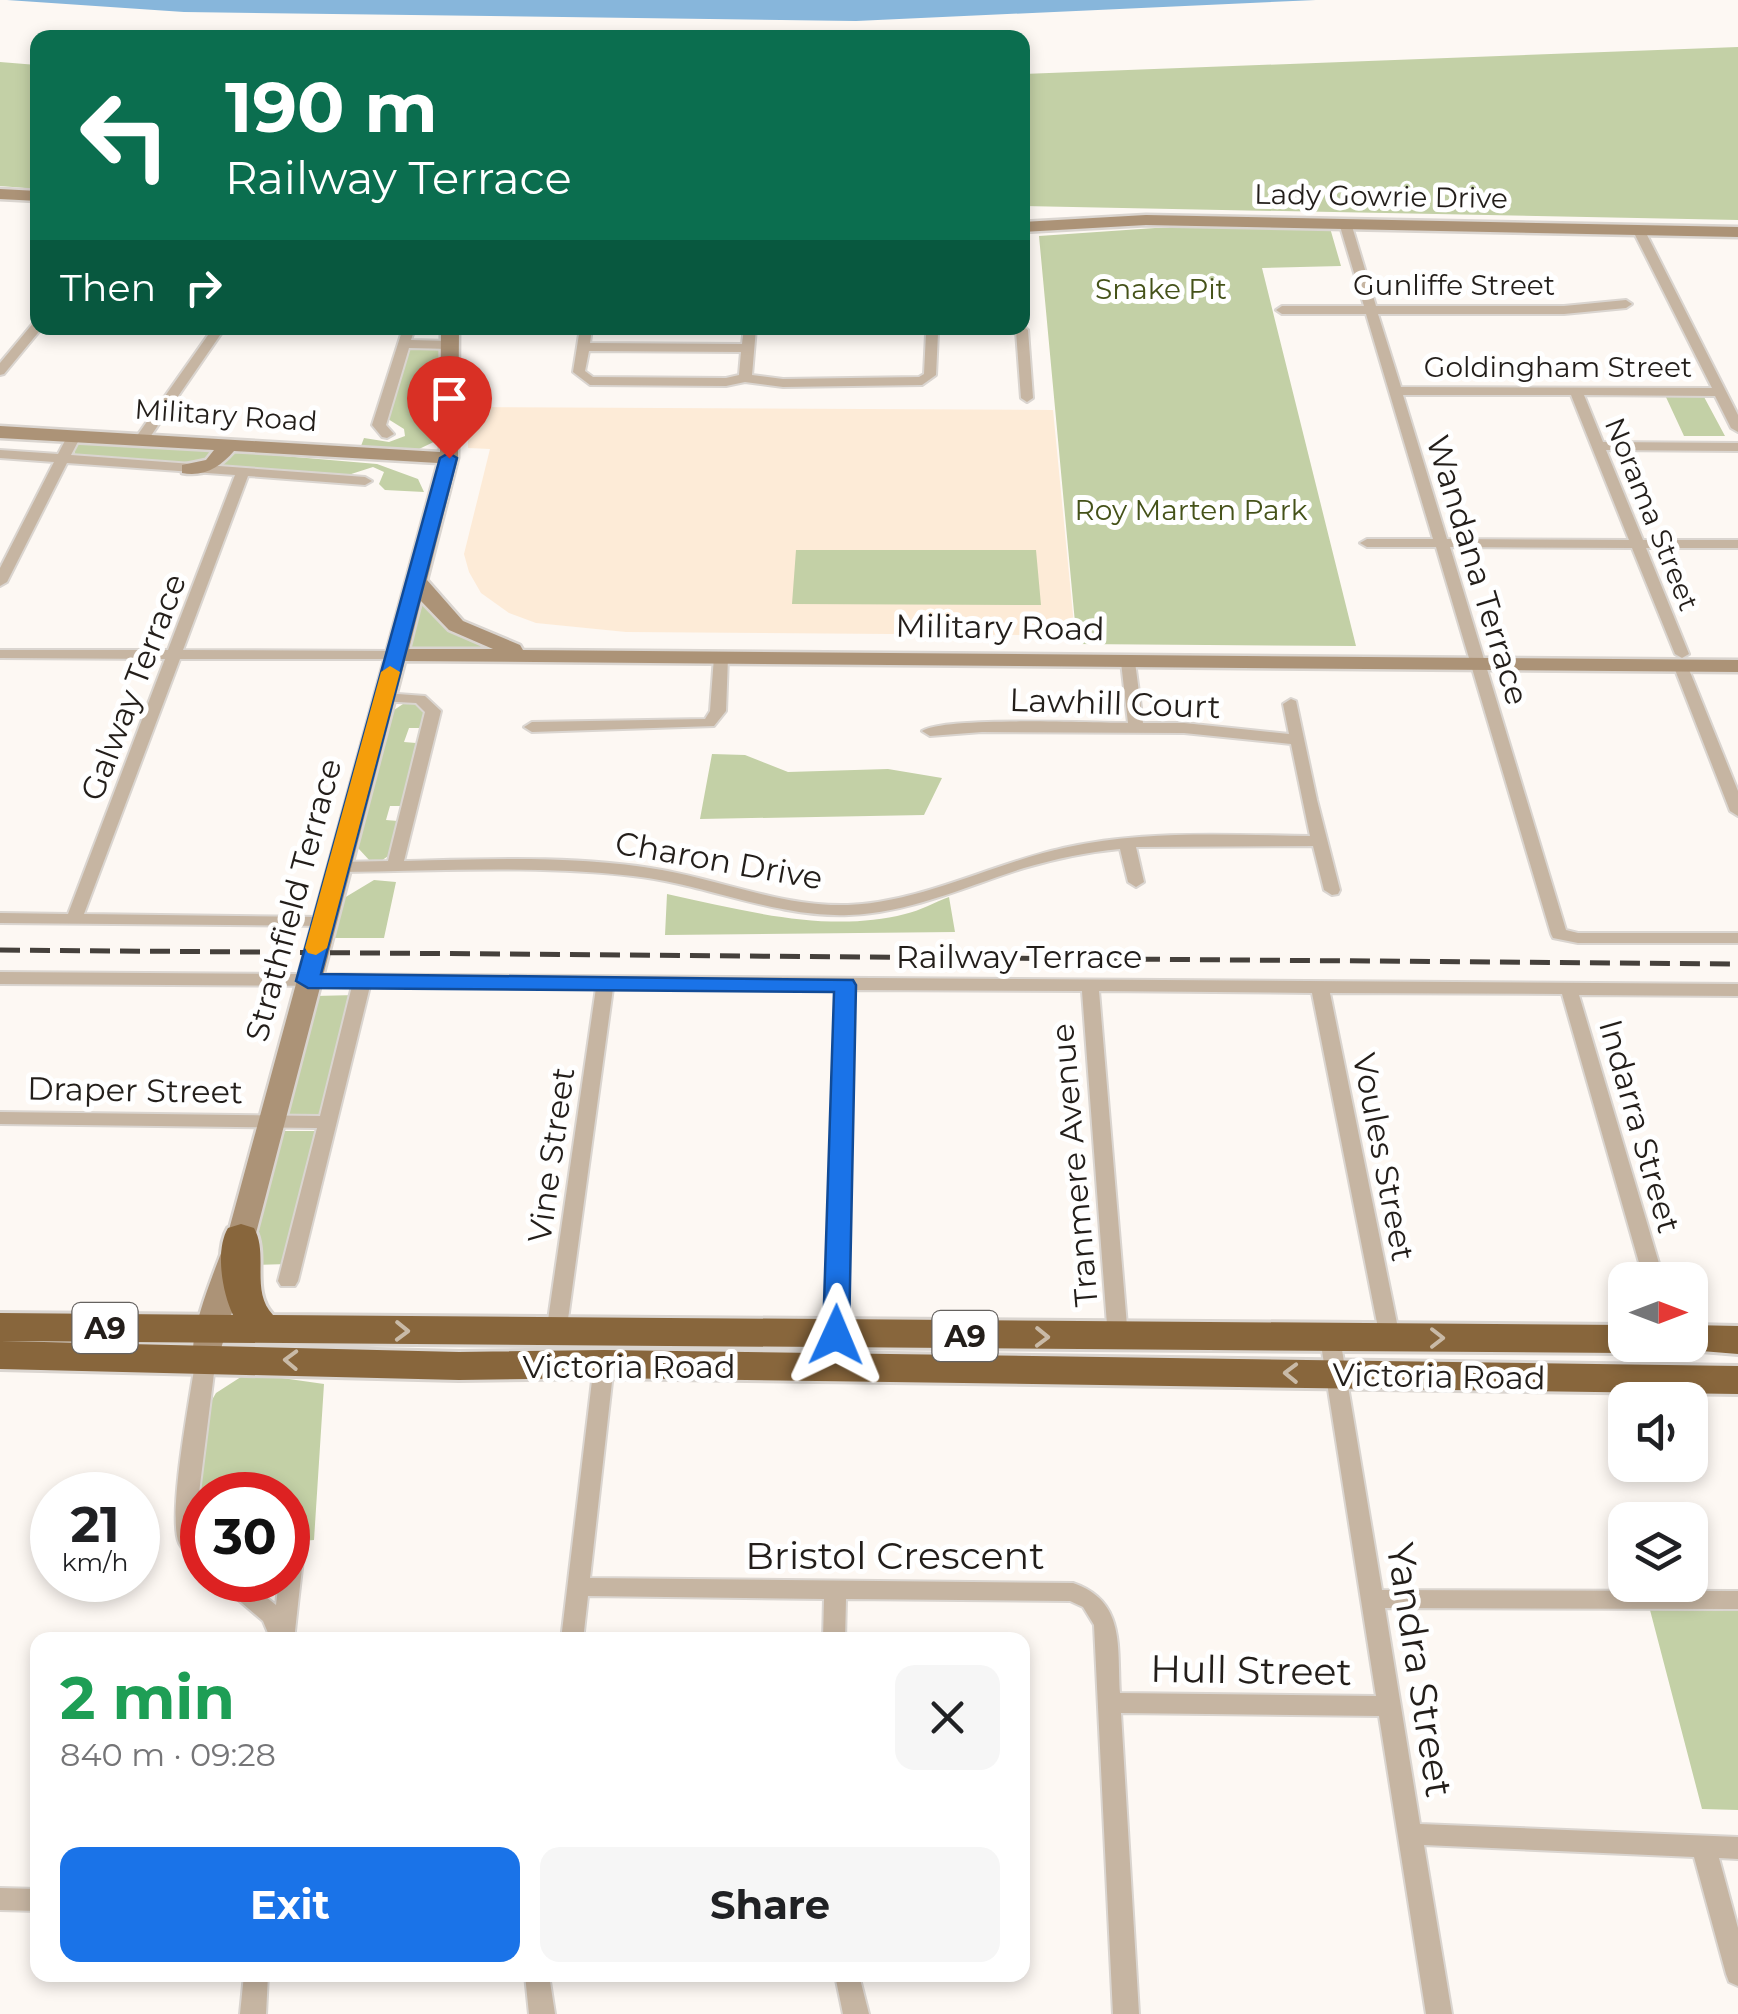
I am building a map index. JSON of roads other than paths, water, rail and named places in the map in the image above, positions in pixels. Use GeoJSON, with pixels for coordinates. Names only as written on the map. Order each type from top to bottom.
{"type":"FeatureCollection","features":[{"type":"Feature","properties":{"kind":"highway"},"geometry":{"type":"LineString","coordinates":[[241,1237],[245,1298],[254,1322],[264,1329]]}},
{"type":"Feature","properties":{"kind":"highway","name":"Victoria Road"},"geometry":{"type":"LineString","coordinates":[[0,1327],[458,1366],[746,1366],[1333,1356],[1390,1338],[1608,1339]]}},
{"type":"Feature","properties":{"kind":"highway","name":"Victoria Road"},"geometry":{"type":"LineString","coordinates":[[0,1355],[208,1343],[264,1329],[1118,1338],[1333,1356],[1738,1380]]}},
{"type":"Feature","properties":{"kind":"highway"},"geometry":{"type":"LineString","coordinates":[[692,1334],[746,1354],[746,1366]]}},
{"type":"Feature","properties":{"kind":"highway"},"geometry":{"type":"LineString","coordinates":[[1708,1340],[1738,1340]]}},
{"type":"Feature","properties":{"kind":"main road"},"geometry":{"type":"LineString","coordinates":[[0,194],[30,196]]}},
{"type":"Feature","properties":{"kind":"main road","name":"Lady Gowrie Drive"},"geometry":{"type":"LineString","coordinates":[[1030,227],[1146,220],[1738,232]]}},
{"type":"Feature","properties":{"kind":"main road","name":"Strathfield Terrace"},"geometry":{"type":"LineString","coordinates":[[208,1343],[241,1237],[449,458],[450,336]]}},
{"type":"Feature","properties":{"kind":"main road","name":"Military Road"},"geometry":{"type":"LineString","coordinates":[[0,432],[449,458]]}},
{"type":"Feature","properties":{"kind":"main road"},"geometry":{"type":"LineString","coordinates":[[189,469],[212,464],[228,446]]}},
{"type":"Feature","properties":{"kind":"main road"},"geometry":{"type":"LineString","coordinates":[[364,454],[421,478],[436,504]]}},
{"type":"Feature","properties":{"kind":"main road"},"geometry":{"type":"LineString","coordinates":[[416,579],[438,613],[451,623],[482,639],[537,656]]}},
{"type":"Feature","properties":{"kind":"main road","name":"Military Road"},"geometry":{"type":"LineString","coordinates":[[1681,661],[1738,650]]}},
{"type":"Feature","properties":{"kind":"main road","name":"Military Road"},"geometry":{"type":"LineString","coordinates":[[395,655],[1128,662],[1681,661],[1738,666]]}},
{"type":"Feature","properties":{"kind":"main road"},"geometry":{"type":"LineString","coordinates":[[385,691],[418,664],[444,655]]}},
{"type":"Feature","properties":{"kind":"street","name":"Wandana Terrace"},"geometry":{"type":"LineString","coordinates":[[1345,223],[1559,934],[1578,938],[1738,938]]}},
{"type":"Feature","properties":{"kind":"street"},"geometry":{"type":"LineString","coordinates":[[1638,229],[1738,428]]}},
{"type":"Feature","properties":{"kind":"street","name":"Gunliffe Street"},"geometry":{"type":"LineString","coordinates":[[1282,310],[1564,310],[1626,304]]}},
{"type":"Feature","properties":{"kind":"street"},"geometry":{"type":"LineString","coordinates":[[0,371],[30,335]]}},
{"type":"Feature","properties":{"kind":"street"},"geometry":{"type":"LineString","coordinates":[[141,440],[214,335]]}},
{"type":"Feature","properties":{"kind":"street"},"geometry":{"type":"LineString","coordinates":[[386,434],[379,425],[407,335]]}},
{"type":"Feature","properties":{"kind":"street"},"geometry":{"type":"LineString","coordinates":[[585,335],[579,372],[590,381],[726,382],[745,378],[783,382],[922,381],[930,375],[932,335]]}},
{"type":"Feature","properties":{"kind":"street"},"geometry":{"type":"LineString","coordinates":[[745,378],[749,335]]}},
{"type":"Feature","properties":{"kind":"street"},"geometry":{"type":"LineString","coordinates":[[1022,335],[1028,398]]}},
{"type":"Feature","properties":{"kind":"street","name":"Strathfield Terrace"},"geometry":{"type":"LineString","coordinates":[[404,344],[450,336]]}},
{"type":"Feature","properties":{"kind":"street"},"geometry":{"type":"LineString","coordinates":[[583,347],[748,348]]}},
{"type":"Feature","properties":{"kind":"street","name":"Goldingham Street"},"geometry":{"type":"LineString","coordinates":[[1395,391],[1720,392]]}},
{"type":"Feature","properties":{"kind":"street","name":"Norama Street"},"geometry":{"type":"LineString","coordinates":[[1576,392],[1738,812]]}},
{"type":"Feature","properties":{"kind":"street"},"geometry":{"type":"LineString","coordinates":[[0,582],[5,563],[74,436]]}},
{"type":"Feature","properties":{"kind":"street"},"geometry":{"type":"LineString","coordinates":[[1598,446],[1738,447]]}},
{"type":"Feature","properties":{"kind":"street","name":"Military Road"},"geometry":{"type":"LineString","coordinates":[[0,454],[365,481]]}},
{"type":"Feature","properties":{"kind":"street","name":"Galway Terrace"},"geometry":{"type":"LineString","coordinates":[[74,919],[242,474]]}},
{"type":"Feature","properties":{"kind":"street"},"geometry":{"type":"LineString","coordinates":[[1366,543],[1738,544]]}},
{"type":"Feature","properties":{"kind":"street"},"geometry":{"type":"LineString","coordinates":[[0,654],[395,655]]}},
{"type":"Feature","properties":{"kind":"street"},"geometry":{"type":"LineString","coordinates":[[532,727],[709,722],[718,711],[721,657]]}},
{"type":"Feature","properties":{"kind":"street"},"geometry":{"type":"LineString","coordinates":[[1128,662],[1136,728]]}},
{"type":"Feature","properties":{"kind":"street"},"geometry":{"type":"LineString","coordinates":[[385,691],[420,699],[432,711],[395,866]]}},
{"type":"Feature","properties":{"kind":"street"},"geometry":{"type":"LineString","coordinates":[[1291,704],[1308,800],[1332,890]]}},
{"type":"Feature","properties":{"kind":"street","name":"Lawhill Court"},"geometry":{"type":"LineString","coordinates":[[930,731],[982,727],[1184,728],[1298,740]]}},
{"type":"Feature","properties":{"kind":"street","name":"Charon Drive"},"geometry":{"type":"LineString","coordinates":[[338,867],[638,872],[783,907],[831,910],[884,905],[1056,854],[1127,843],[1321,841]]}},
{"type":"Feature","properties":{"kind":"street"},"geometry":{"type":"LineString","coordinates":[[1127,843],[1136,882]]}},
{"type":"Feature","properties":{"kind":"street"},"geometry":{"type":"LineString","coordinates":[[0,918],[324,922]]}},
{"type":"Feature","properties":{"kind":"street","name":"Railway Terrace"},"geometry":{"type":"LineString","coordinates":[[0,978],[1738,990]]}},
{"type":"Feature","properties":{"kind":"street"},"geometry":{"type":"LineString","coordinates":[[288,1281],[362,982]]}},
{"type":"Feature","properties":{"kind":"street","name":"Vine Street"},"geometry":{"type":"LineString","coordinates":[[556,1334],[605,984]]}},
{"type":"Feature","properties":{"kind":"street"},"geometry":{"type":"LineString","coordinates":[[836,1335],[845,985]]}},
{"type":"Feature","properties":{"kind":"street","name":"Tranmere Avenue"},"geometry":{"type":"LineString","coordinates":[[1090,986],[1118,1338]]}},
{"type":"Feature","properties":{"kind":"street","name":"Voules Street"},"geometry":{"type":"LineString","coordinates":[[1320,988],[1390,1338]]}},
{"type":"Feature","properties":{"kind":"street","name":"Indarra Street"},"geometry":{"type":"LineString","coordinates":[[1569,989],[1649,1262]]}},
{"type":"Feature","properties":{"kind":"street","name":"Draper Street"},"geometry":{"type":"LineString","coordinates":[[0,1118],[270,1121]]}},
{"type":"Feature","properties":{"kind":"street"},"geometry":{"type":"LineString","coordinates":[[270,1121],[326,1122]]}},
{"type":"Feature","properties":{"kind":"street","name":"Strathfield Terrace"},"geometry":{"type":"LineString","coordinates":[[191,1472],[208,1343]]}},
{"type":"Feature","properties":{"kind":"street","name":"Yandra Street"},"geometry":{"type":"LineString","coordinates":[[1333,1356],[1439,2014]]}},
{"type":"Feature","properties":{"kind":"street"},"geometry":{"type":"LineString","coordinates":[[573,1632],[604,1364]]}},
{"type":"Feature","properties":{"kind":"street","name":"Bristol Crescent"},"geometry":{"type":"LineString","coordinates":[[579,1587],[1073,1592],[1092,1601],[1105,1623],[1126,2014]]}},
{"type":"Feature","properties":{"kind":"street"},"geometry":{"type":"LineString","coordinates":[[834,1590],[834,1632]]}},
{"type":"Feature","properties":{"kind":"street"},"geometry":{"type":"LineString","coordinates":[[1374,1599],[1738,1600]]}},
{"type":"Feature","properties":{"kind":"street"},"geometry":{"type":"LineString","coordinates":[[257,1602],[272,1614],[279,1632]]}},
{"type":"Feature","properties":{"kind":"street"},"geometry":{"type":"LineString","coordinates":[[283,1632],[287,1602]]}},
{"type":"Feature","properties":{"kind":"street","name":"Hull Street"},"geometry":{"type":"LineString","coordinates":[[1109,1703],[1391,1706]]}},
{"type":"Feature","properties":{"kind":"street"},"geometry":{"type":"LineString","coordinates":[[1411,1834],[1738,1848]]}},
{"type":"Feature","properties":{"kind":"street"},"geometry":{"type":"LineString","coordinates":[[1704,1848],[1738,1974]]}},
{"type":"Feature","properties":{"kind":"street"},"geometry":{"type":"LineString","coordinates":[[0,1899],[30,1900]]}},
{"type":"Feature","properties":{"kind":"street"},"geometry":{"type":"LineString","coordinates":[[252,2014],[257,1982]]}},
{"type":"Feature","properties":{"kind":"street"},"geometry":{"type":"LineString","coordinates":[[538,1982],[542,2014]]}},
{"type":"Feature","properties":{"kind":"street"},"geometry":{"type":"LineString","coordinates":[[849,1982],[856,2014]]}},
{"type":"Feature","properties":{"kind":"water"},"geometry":{"type":"Polygon","coordinates":[[[7,0],[1316,0],[856,21],[184,12],[7,0]]]}},
{"type":"Feature","properties":{"kind":"railway"},"geometry":{"type":"LineString","coordinates":[[0,950],[1738,964]]}},
{"type":"Feature","properties":{"kind":"park label","name":"Snake Pit"},"geometry":{"type":"Point","coordinates":[1161,289]}},
{"type":"Feature","properties":{"kind":"park label","name":"Roy Marten Park"},"geometry":{"type":"Point","coordinates":[1191,510]}}]}
